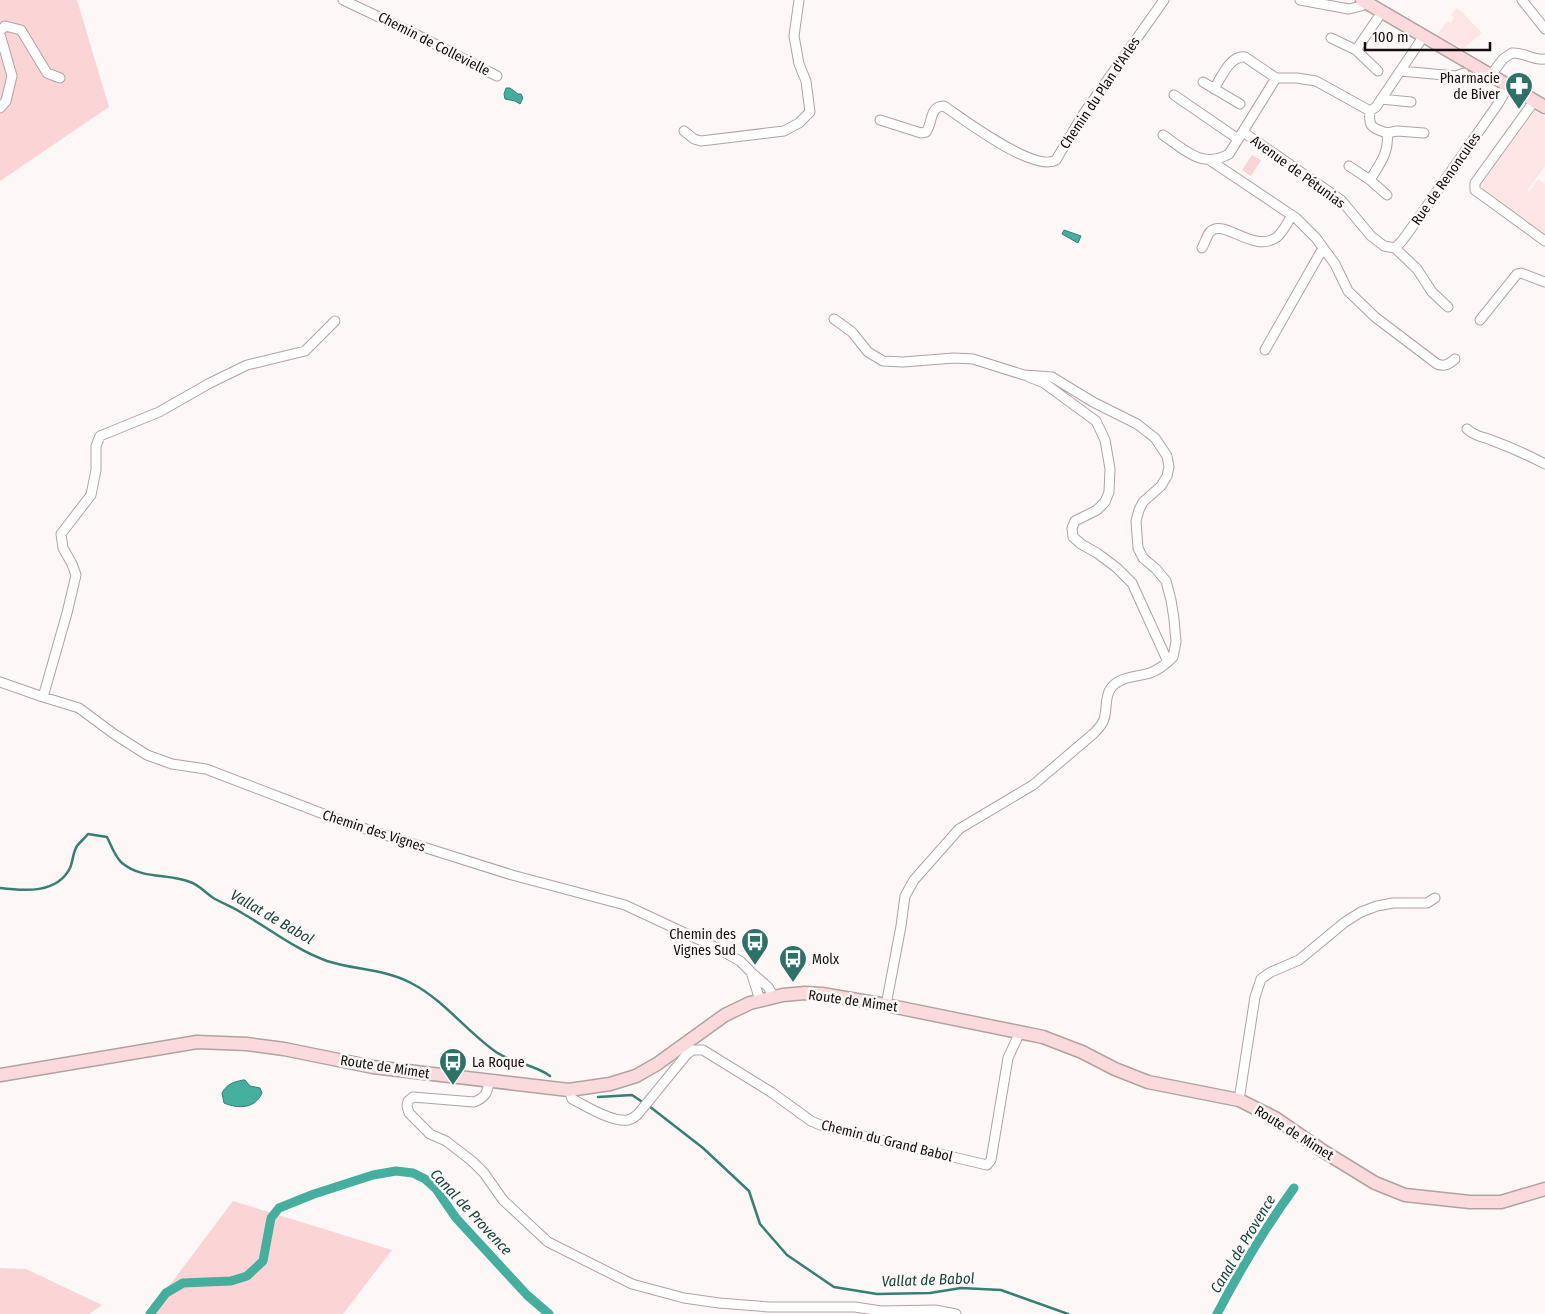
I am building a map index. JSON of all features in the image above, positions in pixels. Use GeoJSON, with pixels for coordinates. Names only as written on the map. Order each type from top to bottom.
{"type":"FeatureCollection","features":[{"type":"Feature","properties":{"kind":"main road"},"geometry":{"type":"LineString","coordinates":[[1363,1],[1540,103]]}},
{"type":"Feature","properties":{"kind":"main road","name":"Route de Mimet"},"geometry":{"type":"LineString","coordinates":[[0,1075],[197,1042],[221,1042],[284,1049],[373,1067],[569,1090],[610,1084],[636,1076],[657,1064],[725,1015],[760,1000],[794,993],[822,994],[886,1004],[1043,1037],[1082,1052],[1115,1069],[1148,1082],[1239,1100],[1276,1118],[1323,1151],[1375,1183],[1405,1194],[1470,1202],[1501,1202],[1545,1188]]}},
{"type":"Feature","properties":{"kind":"street","name":"Chemin de Collevielle"},"geometry":{"type":"LineString","coordinates":[[343,0],[497,76]]}},
{"type":"Feature","properties":{"kind":"street"},"geometry":{"type":"LineString","coordinates":[[684,131],[694,139],[701,141],[784,131],[799,123],[810,112],[806,81],[799,64],[794,36],[799,0]]}},
{"type":"Feature","properties":{"kind":"street","name":"Chemin du Plan d'Arles"},"geometry":{"type":"LineString","coordinates":[[880,120],[921,133],[926,132],[934,109],[944,106],[1009,150],[1046,163],[1052,162],[1056,160],[1082,116],[1164,0]]}},
{"type":"Feature","properties":{"kind":"street"},"geometry":{"type":"LineString","coordinates":[[1300,0],[1349,9],[1361,6],[1363,1]]}},
{"type":"Feature","properties":{"kind":"street"},"geometry":{"type":"LineString","coordinates":[[1522,0],[1545,29]]}},
{"type":"Feature","properties":{"kind":"street"},"geometry":{"type":"LineString","coordinates":[[1356,50],[1382,12]]}},
{"type":"Feature","properties":{"kind":"street"},"geometry":{"type":"LineString","coordinates":[[0,108],[6,101],[12,76],[0,32],[5,26],[21,30],[47,73],[60,78]]}},
{"type":"Feature","properties":{"kind":"street"},"geometry":{"type":"LineString","coordinates":[[1423,37],[1370,112],[1369,120],[1370,125],[1375,129],[1387,133],[1396,131],[1424,133]]}},
{"type":"Feature","properties":{"kind":"street"},"geometry":{"type":"LineString","coordinates":[[1330,38],[1356,50],[1378,71]]}},
{"type":"Feature","properties":{"kind":"street"},"geometry":{"type":"LineString","coordinates":[[1491,75],[1503,59],[1512,53],[1545,60]]}},
{"type":"Feature","properties":{"kind":"street"},"geometry":{"type":"LineString","coordinates":[[1214,89],[1232,61],[1241,56],[1276,78],[1297,78],[1316,81],[1370,112]]}},
{"type":"Feature","properties":{"kind":"street"},"geometry":{"type":"LineString","coordinates":[[1400,71],[1456,76],[1464,73]]}},
{"type":"Feature","properties":{"kind":"street"},"geometry":{"type":"LineString","coordinates":[[1211,161],[1229,154],[1276,78]]}},
{"type":"Feature","properties":{"kind":"street"},"geometry":{"type":"LineString","coordinates":[[1203,82],[1240,104]]}},
{"type":"Feature","properties":{"kind":"street","name":"Rue de Renoncules"},"geometry":{"type":"LineString","coordinates":[[1395,248],[1498,104],[1509,85]]}},
{"type":"Feature","properties":{"kind":"street","name":"Avenue de Pétunias"},"geometry":{"type":"LineString","coordinates":[[1174,95],[1342,200],[1371,236],[1384,246],[1395,248]]}},
{"type":"Feature","properties":{"kind":"street"},"geometry":{"type":"LineString","coordinates":[[1381,99],[1411,102]]}},
{"type":"Feature","properties":{"kind":"street"},"geometry":{"type":"LineString","coordinates":[[1540,103],[1475,184],[1475,190],[1545,241]]}},
{"type":"Feature","properties":{"kind":"street"},"geometry":{"type":"LineString","coordinates":[[1370,180],[1388,150],[1387,133]]}},
{"type":"Feature","properties":{"kind":"street"},"geometry":{"type":"LineString","coordinates":[[1163,135],[1199,159],[1211,161],[1292,215],[1307,228],[1323,248],[1341,274],[1348,291],[1375,317],[1437,364],[1442,366],[1448,365],[1455,359]]}},
{"type":"Feature","properties":{"kind":"street"},"geometry":{"type":"LineString","coordinates":[[1349,166],[1370,180],[1387,195]]}},
{"type":"Feature","properties":{"kind":"street"},"geometry":{"type":"LineString","coordinates":[[1202,248],[1212,230],[1217,228],[1222,228],[1248,240],[1269,241],[1278,236],[1292,215]]}},
{"type":"Feature","properties":{"kind":"street"},"geometry":{"type":"LineString","coordinates":[[1266,350],[1323,248]]}},
{"type":"Feature","properties":{"kind":"street"},"geometry":{"type":"LineString","coordinates":[[1395,248],[1417,269],[1432,292],[1448,307]]}},
{"type":"Feature","properties":{"kind":"street"},"geometry":{"type":"LineString","coordinates":[[1480,320],[1517,274],[1521,273],[1545,282]]}},
{"type":"Feature","properties":{"kind":"street"},"geometry":{"type":"LineString","coordinates":[[834,319],[852,332],[868,352],[883,361],[973,359],[1024,375],[1044,384],[1096,421],[1105,440],[1110,469],[1109,492],[1105,502],[1098,510],[1075,521],[1072,528],[1073,537],[1080,544],[1118,568],[1132,583],[1168,662]]}},
{"type":"Feature","properties":{"kind":"street"},"geometry":{"type":"LineString","coordinates":[[43,698],[76,575],[63,548],[61,534],[91,495],[96,470],[96,446],[100,436],[159,412],[248,365],[305,351],[336,321]]}},
{"type":"Feature","properties":{"kind":"street"},"geometry":{"type":"LineString","coordinates":[[886,1004],[905,896],[914,880],[959,829],[1033,785],[1093,734],[1102,725],[1110,689],[1126,678],[1152,672],[1173,657],[1176,642],[1171,600],[1166,581],[1143,558],[1138,548],[1136,521],[1143,502],[1161,486],[1167,476],[1169,467],[1167,456],[1155,438],[1137,424],[1093,402],[1066,383],[1052,377],[1024,375]]}},
{"type":"Feature","properties":{"kind":"street"},"geometry":{"type":"LineString","coordinates":[[1467,429],[1474,435],[1486,438],[1545,464]]}},
{"type":"Feature","properties":{"kind":"street","name":"Chemin des Vignes"},"geometry":{"type":"LineString","coordinates":[[0,682],[43,698],[79,708],[147,756],[172,764],[206,769],[347,824],[512,875],[625,905],[717,948],[740,962],[768,987],[774,997]]}},
{"type":"Feature","properties":{"kind":"street"},"geometry":{"type":"LineString","coordinates":[[1239,1100],[1255,997],[1261,979],[1271,972],[1299,960],[1345,922],[1361,912],[1393,903],[1427,903],[1435,898]]}},
{"type":"Feature","properties":{"kind":"street"},"geometry":{"type":"LineString","coordinates":[[751,972],[760,1000]]}},
{"type":"Feature","properties":{"kind":"street","name":"Chemin du Grand Babol"},"geometry":{"type":"LineString","coordinates":[[569,1090],[572,1099],[622,1121],[631,1120],[687,1054],[694,1050],[703,1050],[771,1092],[811,1121],[825,1127],[987,1165],[991,1160],[1008,1058],[1020,1032]]}},
{"type":"Feature","properties":{"kind":"street"},"geometry":{"type":"LineString","coordinates":[[489,1081],[484,1098],[474,1102],[413,1097],[408,1101],[407,1109],[430,1134],[446,1141],[472,1161],[484,1173],[508,1206],[548,1242],[573,1255],[632,1284],[684,1298],[769,1307],[855,1307],[881,1311],[935,1310],[956,1314]]}},
{"type":"Feature","properties":{"kind":"shaded area"},"geometry":{"type":"Polygon","coordinates":[[[0,0],[77,0],[109,107],[0,181],[0,0]]]}},
{"type":"Feature","properties":{"kind":"shaded area"},"geometry":{"type":"Polygon","coordinates":[[[1456,8],[1482,33],[1463,49],[1437,35],[1447,21],[1451,23],[1454,17],[1451,15],[1456,8]]]}},
{"type":"Feature","properties":{"kind":"shaded area"},"geometry":{"type":"Polygon","coordinates":[[[506,88],[521,94],[523,98],[520,104],[505,99],[506,88]]]}},
{"type":"Feature","properties":{"kind":"shaded area"},"geometry":{"type":"Polygon","coordinates":[[[1534,109],[1545,117],[1545,166],[1527,191],[1529,192],[1538,179],[1545,184],[1545,236],[1477,187],[1534,109]]]}},
{"type":"Feature","properties":{"kind":"shaded area"},"geometry":{"type":"Polygon","coordinates":[[[1252,155],[1261,160],[1251,176],[1242,170],[1252,155]]]}},
{"type":"Feature","properties":{"kind":"shaded area"},"geometry":{"type":"Polygon","coordinates":[[[1064,230],[1081,236],[1078,243],[1062,234],[1064,230]]]}},
{"type":"Feature","properties":{"kind":"shaded area"},"geometry":{"type":"Polygon","coordinates":[[[245,1080],[250,1086],[260,1088],[262,1093],[259,1098],[251,1105],[240,1107],[224,1103],[222,1093],[226,1087],[245,1080]]]}},
{"type":"Feature","properties":{"kind":"shaded area"},"geometry":{"type":"Polygon","coordinates":[[[233,1201],[392,1250],[343,1314],[148,1314],[233,1201]]]}},
{"type":"Feature","properties":{"kind":"shaded area"},"geometry":{"type":"Polygon","coordinates":[[[0,1268],[26,1269],[102,1305],[89,1314],[0,1314],[0,1268]]]}},
{"type":"Feature","properties":{"kind":"waterway","name":"Vallat de Babol"},"geometry":{"type":"LineString","coordinates":[[0,888],[29,890],[48,887],[57,883],[70,868],[78,844],[88,834],[107,837],[117,858],[130,868],[138,872],[194,883],[215,899],[239,911],[294,945],[327,961],[401,978],[434,998],[485,1044],[502,1056],[550,1076]]}},
{"type":"Feature","properties":{"kind":"waterway","name":"Vallat de Babol"},"geometry":{"type":"LineString","coordinates":[[598,1097],[632,1095],[644,1103]]}},
{"type":"Feature","properties":{"kind":"waterway","name":"Vallat de Babol"},"geometry":{"type":"LineString","coordinates":[[649,1106],[703,1148],[749,1191],[760,1224],[787,1255],[834,1287],[877,1294],[930,1293],[961,1288],[1001,1290],[1068,1314]]}},
{"type":"Feature","properties":{"kind":"waterway","name":"Canal de Provence"},"geometry":{"type":"LineString","coordinates":[[150,1314],[166,1293],[183,1283],[231,1281],[247,1276],[263,1261],[271,1218],[279,1208],[314,1194],[373,1175],[396,1171],[413,1173],[425,1179],[436,1189],[456,1218],[527,1295],[549,1314]]}},
{"type":"Feature","properties":{"kind":"waterway","name":"Canal de Provence"},"geometry":{"type":"LineString","coordinates":[[1217,1314],[1253,1250],[1294,1188]]}},
{"type":"Feature","properties":{"kind":"place","name":"Pharmacie de Biver"},"geometry":{"type":"Point","coordinates":[1519,110]}},
{"type":"Feature","properties":{"kind":"place","name":"Chemin des Vignes Sud"},"geometry":{"type":"Point","coordinates":[755,966]}},
{"type":"Feature","properties":{"kind":"place","name":"Molx"},"geometry":{"type":"Point","coordinates":[793,983]}},
{"type":"Feature","properties":{"kind":"place","name":"La Roque"},"geometry":{"type":"Point","coordinates":[453,1086]}}]}
